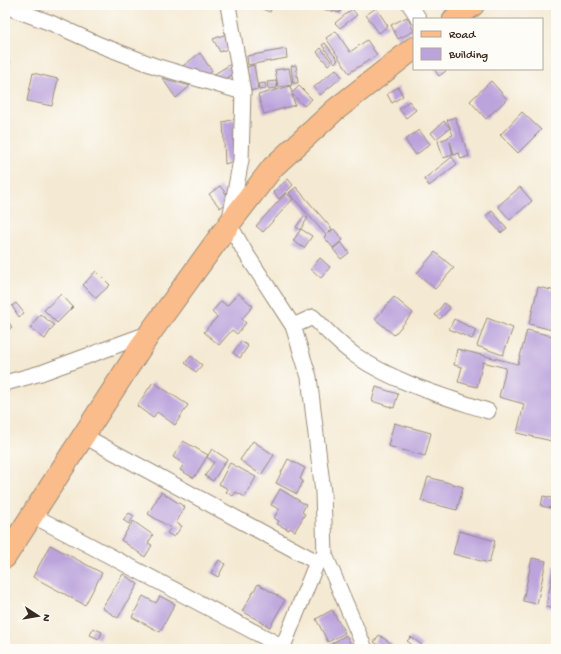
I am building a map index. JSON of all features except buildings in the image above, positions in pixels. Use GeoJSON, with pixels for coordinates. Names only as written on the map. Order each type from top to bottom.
{"type":"FeatureCollection","features":[{"type":"Feature","properties":{"kind":"main road"},"geometry":{"type":"LineString","coordinates":[[455,18],[474,5]]}},
{"type":"Feature","properties":{"kind":"main road"},"geometry":{"type":"LineString","coordinates":[[5,557],[150,333],[229,224],[273,167],[335,110],[413,49]]}},
{"type":"Feature","properties":{"kind":"street"},"geometry":{"type":"LineString","coordinates":[[32,515],[282,648],[321,558],[323,492],[309,377],[293,326],[245,252],[229,224],[241,160],[243,92],[228,5]]}},
{"type":"Feature","properties":{"kind":"street"},"geometry":{"type":"LineString","coordinates":[[410,5],[418,18]]}},
{"type":"Feature","properties":{"kind":"street"},"geometry":{"type":"LineString","coordinates":[[5,6],[50,23],[100,46],[155,66],[243,92]]}},
{"type":"Feature","properties":{"kind":"street"},"geometry":{"type":"LineString","coordinates":[[293,326],[313,317],[335,340],[356,356],[380,370],[421,388],[488,411]]}},
{"type":"Feature","properties":{"kind":"street"},"geometry":{"type":"LineString","coordinates":[[5,383],[41,373],[150,333]]}},
{"type":"Feature","properties":{"kind":"street"},"geometry":{"type":"LineString","coordinates":[[84,436],[321,558],[365,649]]}}]}
